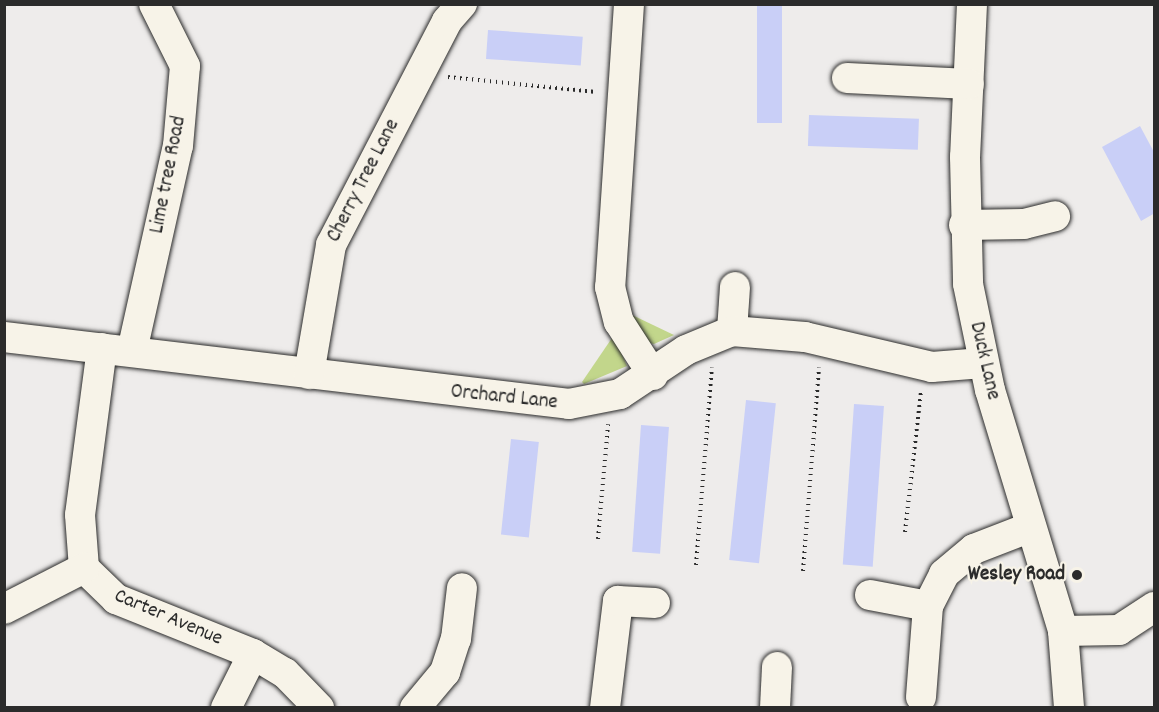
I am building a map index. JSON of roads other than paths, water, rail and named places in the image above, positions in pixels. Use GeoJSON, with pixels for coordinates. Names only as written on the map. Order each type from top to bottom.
{"type":"FeatureCollection","features":[{"type":"Feature","properties":{"kind":"street","name":"Cherry Tree Lane"},"geometry":{"type":"LineString","coordinates":[[309,374],[331,245],[447,21],[462,4]]}},
{"type":"Feature","properties":{"kind":"street"},"geometry":{"type":"LineString","coordinates":[[629,4],[610,287],[619,322],[653,375]]}},
{"type":"Feature","properties":{"kind":"street","name":"Duck Lane"},"geometry":{"type":"LineString","coordinates":[[972,4],[964,225],[968,284],[983,363],[1063,631],[1069,708]]}},
{"type":"Feature","properties":{"kind":"street","name":"Lime tree Road"},"geometry":{"type":"LineString","coordinates":[[132,351],[178,146],[186,66],[165,9]]}},
{"type":"Feature","properties":{"kind":"street"},"geometry":{"type":"LineString","coordinates":[[847,78],[969,84]]}},
{"type":"Feature","properties":{"kind":"street"},"geometry":{"type":"LineString","coordinates":[[964,225],[1024,224],[1055,216]]}},
{"type":"Feature","properties":{"kind":"street"},"geometry":{"type":"LineString","coordinates":[[732,331],[735,287]]}},
{"type":"Feature","properties":{"kind":"street","name":"Orchard Lane"},"geometry":{"type":"LineString","coordinates":[[4,337],[569,404],[620,394],[653,375],[686,350],[732,331],[805,337],[932,367],[983,363]]}},
{"type":"Feature","properties":{"kind":"street"},"geometry":{"type":"LineString","coordinates":[[4,609],[84,568],[80,515],[102,348]]}},
{"type":"Feature","properties":{"kind":"street"},"geometry":{"type":"LineString","coordinates":[[921,697],[928,606],[944,574],[956,560],[1032,527]]}},
{"type":"Feature","properties":{"kind":"street","name":"Carter Avenue"},"geometry":{"type":"LineString","coordinates":[[84,568],[116,599],[253,654],[285,673],[319,708]]}},
{"type":"Feature","properties":{"kind":"street"},"geometry":{"type":"LineString","coordinates":[[415,708],[446,672],[456,639],[462,588]]}},
{"type":"Feature","properties":{"kind":"street"},"geometry":{"type":"LineString","coordinates":[[870,595],[928,606]]}},
{"type":"Feature","properties":{"kind":"street"},"geometry":{"type":"LineString","coordinates":[[605,708],[618,601],[655,603]]}},
{"type":"Feature","properties":{"kind":"street"},"geometry":{"type":"LineString","coordinates":[[1063,631],[1119,630],[1155,607]]}},
{"type":"Feature","properties":{"kind":"street"},"geometry":{"type":"LineString","coordinates":[[226,708],[253,654]]}},
{"type":"Feature","properties":{"kind":"street"},"geometry":{"type":"LineString","coordinates":[[775,708],[777,667]]}},
{"type":"Feature","properties":{"kind":"place","name":"Wesley Road"},"geometry":{"type":"Point","coordinates":[1077,575]}}]}
